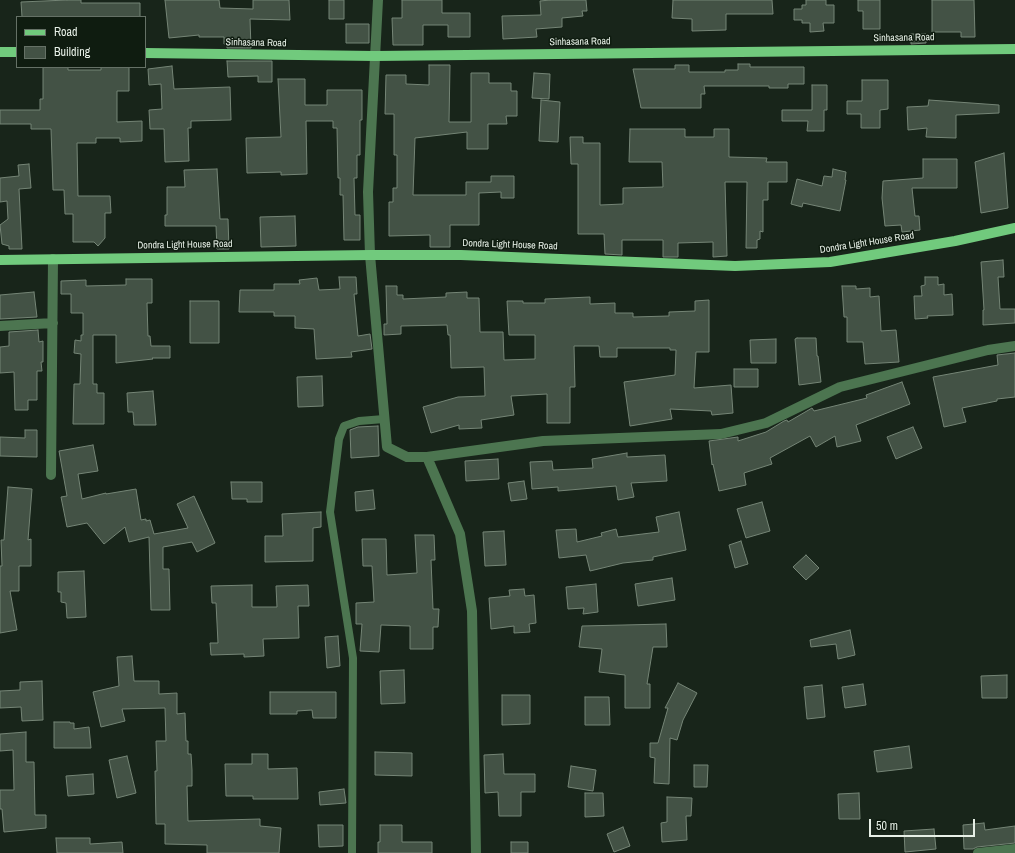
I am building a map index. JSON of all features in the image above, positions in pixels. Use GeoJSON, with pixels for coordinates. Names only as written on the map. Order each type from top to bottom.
{"type":"FeatureCollection","features":[{"type":"Feature","properties":{"kind":"main road","name":"Sinhasana Road"},"geometry":{"type":"LineString","coordinates":[[146,53],[375,56],[1015,49]]}},
{"type":"Feature","properties":{"kind":"main road"},"geometry":{"type":"LineString","coordinates":[[0,52],[16,52]]}},
{"type":"Feature","properties":{"kind":"main road","name":"Dondra Light House Road"},"geometry":{"type":"LineString","coordinates":[[0,260],[461,255],[735,266],[786,265],[830,262],[955,241],[1015,228]]}},
{"type":"Feature","properties":{"kind":"street"},"geometry":{"type":"LineString","coordinates":[[378,0],[368,192],[370,255],[387,447],[407,457],[427,457],[543,441],[721,434],[766,423],[840,387],[988,350],[1015,346]]}},
{"type":"Feature","properties":{"kind":"street"},"geometry":{"type":"LineString","coordinates":[[51,475],[53,323],[52,259]]}},
{"type":"Feature","properties":{"kind":"street"},"geometry":{"type":"LineString","coordinates":[[0,326],[53,323]]}},
{"type":"Feature","properties":{"kind":"street"},"geometry":{"type":"LineString","coordinates":[[427,457],[460,534],[472,611],[476,853]]}},
{"type":"Feature","properties":{"kind":"street"},"geometry":{"type":"LineString","coordinates":[[978,853],[1015,849]]}},
{"type":"Feature","properties":{"kind":"lane"},"geometry":{"type":"LineString","coordinates":[[352,853],[353,658],[330,512],[339,439],[344,426],[359,421],[384,419]]}},
{"type":"Feature","properties":{"kind":"building"},"geometry":{"type":"Polygon","coordinates":[[[81,0],[81,3],[140,3],[140,16],[22,16],[21,2],[81,0]]]}},
{"type":"Feature","properties":{"kind":"building"},"geometry":{"type":"Polygon","coordinates":[[[165,0],[219,0],[220,8],[253,9],[253,0],[289,0],[290,20],[250,19],[251,48],[227,48],[227,44],[224,44],[224,37],[199,37],[199,35],[169,38],[165,0]]]}},
{"type":"Feature","properties":{"kind":"building"},"geometry":{"type":"Polygon","coordinates":[[[329,0],[344,0],[344,19],[329,19],[329,0]]]}},
{"type":"Feature","properties":{"kind":"building"},"geometry":{"type":"Polygon","coordinates":[[[402,0],[442,0],[442,13],[470,13],[470,37],[448,37],[448,25],[423,25],[423,45],[393,45],[392,18],[402,18],[402,0]]]}},
{"type":"Feature","properties":{"kind":"building"},"geometry":{"type":"Polygon","coordinates":[[[586,0],[587,11],[582,11],[583,16],[562,18],[562,27],[536,29],[537,37],[503,39],[502,16],[541,15],[540,1],[586,0]]]}},
{"type":"Feature","properties":{"kind":"building"},"geometry":{"type":"Polygon","coordinates":[[[673,0],[772,0],[773,14],[726,14],[726,30],[692,31],[692,19],[672,18],[673,0]]]}},
{"type":"Feature","properties":{"kind":"building"},"geometry":{"type":"Polygon","coordinates":[[[806,0],[826,0],[826,5],[834,5],[834,23],[823,23],[824,31],[810,32],[810,23],[802,23],[802,20],[794,20],[794,9],[802,9],[802,5],[806,5],[806,0]]]}},
{"type":"Feature","properties":{"kind":"building"},"geometry":{"type":"Polygon","coordinates":[[[858,0],[880,0],[880,29],[863,29],[863,11],[858,11],[858,0]]]}},
{"type":"Feature","properties":{"kind":"building"},"geometry":{"type":"Polygon","coordinates":[[[932,0],[974,0],[975,37],[961,37],[961,32],[932,32],[932,0]]]}},
{"type":"Feature","properties":{"kind":"building"},"geometry":{"type":"Polygon","coordinates":[[[346,24],[369,24],[369,43],[346,43],[346,24]]]}},
{"type":"Feature","properties":{"kind":"building"},"geometry":{"type":"Polygon","coordinates":[[[911,34],[926,34],[926,43],[911,44],[911,34]]]}},
{"type":"Feature","properties":{"kind":"building"},"geometry":{"type":"Polygon","coordinates":[[[227,61],[272,61],[272,82],[258,82],[258,76],[228,77],[227,61]]]}},
{"type":"Feature","properties":{"kind":"building"},"geometry":{"type":"Polygon","coordinates":[[[738,64],[750,64],[750,67],[804,67],[804,84],[788,84],[788,88],[769,88],[769,86],[704,86],[705,94],[701,94],[701,108],[641,108],[633,69],[675,69],[675,65],[689,65],[689,72],[725,72],[725,70],[738,70],[738,64]]]}},
{"type":"Feature","properties":{"kind":"building"},"geometry":{"type":"Polygon","coordinates":[[[429,65],[450,65],[449,122],[471,122],[471,73],[489,73],[489,83],[511,83],[511,91],[517,91],[517,116],[506,116],[507,124],[488,124],[488,149],[467,149],[467,132],[415,138],[413,195],[466,195],[466,182],[491,182],[491,176],[514,176],[514,198],[501,198],[501,192],[479,193],[479,225],[450,225],[450,247],[430,247],[430,235],[389,236],[389,202],[393,202],[393,188],[397,188],[397,155],[394,155],[394,114],[385,114],[386,75],[406,75],[406,84],[429,85],[429,65]]]}},
{"type":"Feature","properties":{"kind":"building"},"geometry":{"type":"Polygon","coordinates":[[[172,66],[174,89],[230,87],[231,120],[191,121],[191,128],[188,128],[189,161],[165,162],[164,129],[150,129],[149,110],[162,109],[161,84],[149,85],[148,69],[172,66]]]}},
{"type":"Feature","properties":{"kind":"building"},"geometry":{"type":"Polygon","coordinates":[[[43,68],[101,70],[101,68],[129,68],[129,91],[117,91],[117,122],[142,121],[142,141],[120,142],[120,138],[96,138],[96,143],[77,143],[78,196],[110,196],[111,213],[105,213],[105,238],[98,246],[94,242],[73,242],[73,214],[65,214],[64,190],[53,190],[51,129],[31,129],[31,124],[0,124],[0,110],[40,110],[40,99],[43,99],[43,68]]]}},
{"type":"Feature","properties":{"kind":"building"},"geometry":{"type":"Polygon","coordinates":[[[534,73],[550,74],[549,99],[532,98],[534,73]]]}},
{"type":"Feature","properties":{"kind":"building"},"geometry":{"type":"Polygon","coordinates":[[[278,79],[305,79],[305,105],[327,105],[327,90],[362,90],[360,155],[357,155],[357,178],[354,178],[355,215],[360,215],[360,240],[344,240],[343,195],[340,195],[340,178],[338,178],[337,128],[333,128],[333,121],[306,121],[307,174],[281,175],[281,172],[247,173],[246,138],[281,137],[278,79]]]}},
{"type":"Feature","properties":{"kind":"building"},"geometry":{"type":"Polygon","coordinates":[[[862,80],[888,80],[888,109],[880,110],[880,128],[861,128],[861,114],[847,114],[847,101],[862,101],[862,80]]]}},
{"type":"Feature","properties":{"kind":"building"},"geometry":{"type":"Polygon","coordinates":[[[812,85],[827,85],[827,110],[824,110],[824,131],[807,131],[808,121],[782,121],[782,110],[812,110],[812,85]]]}},
{"type":"Feature","properties":{"kind":"building"},"geometry":{"type":"Polygon","coordinates":[[[541,100],[560,102],[558,142],[539,141],[541,100]]]}},
{"type":"Feature","properties":{"kind":"building"},"geometry":{"type":"Polygon","coordinates":[[[929,100],[999,105],[999,113],[956,115],[956,138],[926,137],[927,128],[908,130],[907,107],[928,106],[929,100]]]}},
{"type":"Feature","properties":{"kind":"building"},"geometry":{"type":"Polygon","coordinates":[[[630,129],[685,129],[685,137],[714,137],[714,129],[729,129],[729,157],[767,158],[766,162],[787,162],[787,182],[768,182],[768,200],[763,200],[763,232],[760,231],[760,239],[757,240],[757,248],[746,248],[747,182],[725,182],[727,256],[713,257],[713,242],[678,243],[678,257],[663,257],[663,240],[622,240],[622,255],[605,254],[604,234],[578,234],[578,164],[571,164],[570,137],[583,137],[583,143],[600,143],[600,205],[623,204],[623,188],[663,187],[662,162],[629,162],[630,129]]]}},
{"type":"Feature","properties":{"kind":"building"},"geometry":{"type":"Polygon","coordinates":[[[1004,153],[1008,208],[981,213],[975,162],[1004,153]]]}},
{"type":"Feature","properties":{"kind":"building"},"geometry":{"type":"Polygon","coordinates":[[[923,159],[957,159],[957,188],[912,188],[915,216],[919,216],[920,230],[902,232],[901,225],[885,226],[882,198],[883,181],[923,178],[923,159]]]}},
{"type":"Feature","properties":{"kind":"building"},"geometry":{"type":"Polygon","coordinates":[[[29,164],[31,188],[19,189],[22,249],[9,249],[9,246],[2,244],[0,225],[8,219],[7,201],[0,202],[0,178],[19,176],[18,165],[29,164]]]}},
{"type":"Feature","properties":{"kind":"building"},"geometry":{"type":"Polygon","coordinates":[[[217,169],[220,219],[228,219],[229,249],[217,249],[216,226],[165,226],[165,215],[167,215],[167,187],[185,187],[184,170],[217,169]]]}},
{"type":"Feature","properties":{"kind":"building"},"geometry":{"type":"Polygon","coordinates":[[[833,169],[846,172],[846,180],[840,211],[803,203],[802,207],[791,204],[797,179],[822,186],[824,176],[832,177],[833,169]]]}},
{"type":"Feature","properties":{"kind":"building"},"geometry":{"type":"Polygon","coordinates":[[[295,216],[296,246],[261,247],[260,217],[295,216]]]}},
{"type":"Feature","properties":{"kind":"building"},"geometry":{"type":"Polygon","coordinates":[[[1003,260],[1004,277],[998,277],[1000,309],[1015,309],[1015,323],[983,325],[984,310],[981,262],[1003,260]]]}},
{"type":"Feature","properties":{"kind":"building"},"geometry":{"type":"Polygon","coordinates":[[[339,277],[356,277],[357,294],[354,294],[358,336],[370,334],[372,349],[351,352],[352,357],[316,359],[314,329],[295,328],[295,316],[274,316],[274,312],[239,312],[240,290],[274,290],[274,284],[300,284],[299,280],[317,278],[319,290],[340,289],[339,277]]]}},
{"type":"Feature","properties":{"kind":"building"},"geometry":{"type":"Polygon","coordinates":[[[925,277],[938,277],[938,285],[944,284],[944,295],[952,294],[953,315],[927,316],[928,318],[915,319],[914,296],[922,296],[921,286],[925,285],[925,277]]]}},
{"type":"Feature","properties":{"kind":"building"},"geometry":{"type":"Polygon","coordinates":[[[126,279],[152,279],[152,303],[147,303],[148,336],[150,336],[151,346],[170,346],[170,358],[152,358],[153,359],[116,363],[116,335],[93,335],[93,384],[97,384],[97,393],[104,393],[104,424],[73,424],[74,384],[80,384],[81,354],[74,353],[75,340],[81,341],[81,335],[83,335],[83,313],[71,313],[71,294],[61,294],[61,281],[86,280],[86,286],[126,285],[126,279]]]}},
{"type":"Feature","properties":{"kind":"building"},"geometry":{"type":"Polygon","coordinates":[[[386,286],[397,286],[397,295],[403,295],[403,299],[446,297],[446,293],[467,292],[467,298],[479,298],[480,332],[503,332],[504,360],[535,359],[535,335],[509,335],[507,301],[545,303],[545,299],[590,297],[590,304],[615,303],[615,313],[633,313],[633,317],[669,316],[669,312],[695,311],[695,301],[709,300],[709,352],[696,352],[694,388],[731,385],[733,413],[712,415],[711,411],[670,409],[672,419],[630,426],[624,382],[675,375],[676,350],[670,350],[670,348],[617,348],[617,357],[600,357],[599,346],[574,346],[575,387],[570,387],[570,423],[547,423],[547,394],[511,396],[514,415],[481,420],[482,428],[459,429],[459,425],[431,433],[423,407],[458,397],[485,396],[484,367],[451,368],[450,335],[448,335],[447,325],[401,326],[401,334],[384,335],[384,324],[387,324],[386,286]]]}},
{"type":"Feature","properties":{"kind":"building"},"geometry":{"type":"Polygon","coordinates":[[[842,286],[856,286],[856,289],[870,288],[870,297],[879,296],[881,331],[896,330],[899,362],[865,364],[863,342],[847,342],[847,317],[844,317],[842,286]]]}},
{"type":"Feature","properties":{"kind":"building"},"geometry":{"type":"Polygon","coordinates":[[[34,292],[37,317],[0,319],[0,295],[34,292]]]}},
{"type":"Feature","properties":{"kind":"building"},"geometry":{"type":"Polygon","coordinates":[[[190,301],[219,301],[219,343],[190,343],[190,301]]]}},
{"type":"Feature","properties":{"kind":"building"},"geometry":{"type":"Polygon","coordinates":[[[38,330],[39,342],[43,341],[43,362],[41,362],[42,371],[37,371],[37,400],[28,400],[28,410],[15,410],[14,372],[0,373],[0,347],[9,346],[9,332],[38,330]]]}},
{"type":"Feature","properties":{"kind":"building"},"geometry":{"type":"Polygon","coordinates":[[[816,338],[821,382],[799,385],[795,339],[816,338]]]}},
{"type":"Feature","properties":{"kind":"building"},"geometry":{"type":"Polygon","coordinates":[[[776,339],[776,363],[751,363],[750,340],[776,339]]]}},
{"type":"Feature","properties":{"kind":"building"},"geometry":{"type":"Polygon","coordinates":[[[1015,353],[1015,397],[997,399],[997,401],[962,408],[966,422],[944,427],[933,377],[998,365],[997,355],[1015,353]]]}},
{"type":"Feature","properties":{"kind":"building"},"geometry":{"type":"Polygon","coordinates":[[[734,369],[758,369],[758,387],[734,387],[734,369]]]}},
{"type":"Feature","properties":{"kind":"building"},"geometry":{"type":"Polygon","coordinates":[[[322,376],[323,406],[298,407],[297,377],[322,376]]]}},
{"type":"Feature","properties":{"kind":"building"},"geometry":{"type":"Polygon","coordinates":[[[902,382],[910,404],[856,425],[861,441],[837,447],[835,436],[816,447],[810,436],[770,458],[772,464],[744,473],[746,485],[719,491],[713,464],[712,465],[709,441],[738,437],[738,441],[766,432],[784,421],[787,420],[788,422],[812,408],[814,411],[867,398],[866,395],[902,382]]]}},
{"type":"Feature","properties":{"kind":"building"},"geometry":{"type":"Polygon","coordinates":[[[153,391],[156,425],[134,425],[133,412],[128,412],[127,393],[153,391]]]}},
{"type":"Feature","properties":{"kind":"building"},"geometry":{"type":"Polygon","coordinates":[[[378,426],[379,456],[351,458],[350,430],[358,427],[378,426]]]}},
{"type":"Feature","properties":{"kind":"building"},"geometry":{"type":"Polygon","coordinates":[[[913,427],[922,448],[896,459],[887,437],[913,427]]]}},
{"type":"Feature","properties":{"kind":"building"},"geometry":{"type":"Polygon","coordinates":[[[25,430],[37,430],[37,457],[0,456],[0,437],[25,438],[25,430]]]}},
{"type":"Feature","properties":{"kind":"building"},"geometry":{"type":"Polygon","coordinates":[[[93,445],[98,471],[78,474],[82,499],[106,493],[136,489],[141,520],[150,520],[154,534],[188,528],[177,504],[194,496],[215,543],[197,552],[192,542],[163,547],[163,569],[169,569],[170,610],[151,610],[149,537],[129,542],[125,527],[104,544],[87,523],[67,527],[61,497],[67,496],[59,451],[93,445]]]}},
{"type":"Feature","properties":{"kind":"building"},"geometry":{"type":"Polygon","coordinates":[[[627,453],[627,457],[665,455],[667,481],[631,483],[634,497],[618,500],[616,486],[558,491],[558,487],[532,489],[530,462],[552,461],[553,470],[593,468],[592,459],[627,453]]]}},
{"type":"Feature","properties":{"kind":"building"},"geometry":{"type":"Polygon","coordinates":[[[498,459],[499,479],[466,481],[465,461],[498,459]]]}},
{"type":"Feature","properties":{"kind":"building"},"geometry":{"type":"Polygon","coordinates":[[[524,481],[527,499],[511,501],[508,483],[524,481]]]}},
{"type":"Feature","properties":{"kind":"building"},"geometry":{"type":"Polygon","coordinates":[[[231,482],[262,482],[262,502],[247,502],[247,499],[232,499],[231,482]]]}},
{"type":"Feature","properties":{"kind":"building"},"geometry":{"type":"Polygon","coordinates":[[[8,487],[32,489],[28,540],[31,539],[31,566],[19,566],[19,591],[10,591],[17,630],[0,633],[0,566],[2,566],[1,540],[4,540],[8,487]]]}},
{"type":"Feature","properties":{"kind":"building"},"geometry":{"type":"Polygon","coordinates":[[[373,490],[375,509],[356,511],[355,492],[373,490]]]}},
{"type":"Feature","properties":{"kind":"building"},"geometry":{"type":"Polygon","coordinates":[[[762,502],[770,531],[746,538],[737,509],[762,502]]]}},
{"type":"Feature","properties":{"kind":"building"},"geometry":{"type":"Polygon","coordinates":[[[321,512],[321,527],[313,528],[313,561],[265,562],[265,536],[283,536],[282,514],[321,512]]]}},
{"type":"Feature","properties":{"kind":"building"},"geometry":{"type":"Polygon","coordinates":[[[679,512],[686,550],[653,557],[653,560],[623,563],[590,571],[586,555],[559,558],[556,530],[576,529],[577,542],[602,536],[601,533],[616,529],[618,537],[659,532],[656,517],[679,512]]]}},
{"type":"Feature","properties":{"kind":"building"},"geometry":{"type":"Polygon","coordinates":[[[504,531],[506,565],[485,566],[483,532],[504,531]]]}},
{"type":"Feature","properties":{"kind":"building"},"geometry":{"type":"Polygon","coordinates":[[[415,535],[434,535],[435,560],[431,560],[433,609],[439,609],[438,627],[433,627],[433,649],[410,649],[410,626],[381,625],[379,652],[360,651],[362,624],[356,624],[356,603],[374,602],[372,566],[363,566],[362,539],[386,539],[387,575],[417,573],[415,535]]]}},
{"type":"Feature","properties":{"kind":"building"},"geometry":{"type":"Polygon","coordinates":[[[741,541],[748,564],[735,568],[729,545],[741,541]]]}},
{"type":"Feature","properties":{"kind":"building"},"geometry":{"type":"Polygon","coordinates":[[[806,555],[819,568],[806,580],[793,567],[806,555]]]}},
{"type":"Feature","properties":{"kind":"building"},"geometry":{"type":"Polygon","coordinates":[[[84,571],[86,617],[67,618],[66,603],[61,602],[61,592],[58,592],[58,572],[84,571]]]}},
{"type":"Feature","properties":{"kind":"building"},"geometry":{"type":"Polygon","coordinates":[[[672,578],[675,600],[638,606],[635,584],[672,578]]]}},
{"type":"Feature","properties":{"kind":"building"},"geometry":{"type":"Polygon","coordinates":[[[596,584],[598,612],[583,614],[584,608],[568,609],[566,587],[596,584]]]}},
{"type":"Feature","properties":{"kind":"building"},"geometry":{"type":"Polygon","coordinates":[[[252,585],[252,607],[277,607],[276,586],[308,585],[309,606],[298,606],[299,638],[263,639],[264,656],[244,657],[244,654],[211,655],[210,643],[218,643],[216,603],[212,603],[211,586],[252,585]]]}},
{"type":"Feature","properties":{"kind":"building"},"geometry":{"type":"Polygon","coordinates":[[[524,589],[525,596],[534,595],[536,623],[529,624],[530,632],[514,633],[514,626],[491,629],[489,598],[510,596],[509,590],[524,589]]]}},
{"type":"Feature","properties":{"kind":"building"},"geometry":{"type":"Polygon","coordinates":[[[666,624],[667,647],[653,647],[647,684],[650,684],[650,708],[625,708],[625,675],[599,672],[602,649],[579,647],[582,626],[666,624]]]}},
{"type":"Feature","properties":{"kind":"building"},"geometry":{"type":"Polygon","coordinates":[[[850,630],[855,655],[838,659],[836,644],[811,647],[810,640],[850,630]]]}},
{"type":"Feature","properties":{"kind":"building"},"geometry":{"type":"Polygon","coordinates":[[[338,636],[340,666],[327,668],[325,637],[338,636]]]}},
{"type":"Feature","properties":{"kind":"building"},"geometry":{"type":"Polygon","coordinates":[[[132,656],[134,681],[159,681],[159,694],[177,693],[177,714],[185,713],[186,741],[188,741],[188,754],[191,754],[192,770],[192,786],[187,786],[188,821],[260,819],[260,826],[281,828],[279,853],[207,853],[207,845],[165,844],[165,824],[156,824],[155,771],[157,771],[156,741],[166,741],[165,708],[122,709],[125,721],[101,727],[93,692],[119,686],[117,657],[132,656]]]}},
{"type":"Feature","properties":{"kind":"building"},"geometry":{"type":"Polygon","coordinates":[[[404,670],[405,703],[381,704],[380,671],[404,670]]]}},
{"type":"Feature","properties":{"kind":"building"},"geometry":{"type":"Polygon","coordinates":[[[1007,675],[1007,698],[982,698],[981,676],[1007,675]]]}},
{"type":"Feature","properties":{"kind":"building"},"geometry":{"type":"Polygon","coordinates":[[[42,681],[43,720],[22,721],[21,707],[0,708],[0,691],[20,690],[20,682],[42,681]]]}},
{"type":"Feature","properties":{"kind":"building"},"geometry":{"type":"Polygon","coordinates":[[[678,683],[697,693],[683,720],[677,740],[670,738],[669,784],[654,783],[655,758],[650,757],[650,743],[658,743],[668,708],[665,708],[678,683]]]}},
{"type":"Feature","properties":{"kind":"building"},"geometry":{"type":"Polygon","coordinates":[[[863,684],[866,705],[845,708],[842,687],[863,684]]]}},
{"type":"Feature","properties":{"kind":"building"},"geometry":{"type":"Polygon","coordinates":[[[822,685],[825,717],[807,719],[804,687],[822,685]]]}},
{"type":"Feature","properties":{"kind":"building"},"geometry":{"type":"Polygon","coordinates":[[[270,692],[336,692],[336,718],[313,718],[312,710],[297,711],[297,714],[270,714],[270,692]]]}},
{"type":"Feature","properties":{"kind":"building"},"geometry":{"type":"Polygon","coordinates":[[[502,695],[530,695],[530,724],[502,725],[502,695]]]}},
{"type":"Feature","properties":{"kind":"building"},"geometry":{"type":"Polygon","coordinates":[[[585,697],[609,697],[610,725],[585,725],[585,697]]]}},
{"type":"Feature","properties":{"kind":"building"},"geometry":{"type":"Polygon","coordinates":[[[54,722],[74,723],[74,729],[89,727],[91,748],[54,748],[54,722]]]}},
{"type":"Feature","properties":{"kind":"building"},"geometry":{"type":"Polygon","coordinates":[[[26,732],[26,762],[34,762],[35,815],[46,815],[46,828],[4,832],[2,809],[0,809],[0,790],[14,790],[13,750],[0,751],[0,734],[26,732]]]}},
{"type":"Feature","properties":{"kind":"building"},"geometry":{"type":"Polygon","coordinates":[[[909,746],[912,768],[877,772],[874,751],[909,746]]]}},
{"type":"Feature","properties":{"kind":"building"},"geometry":{"type":"Polygon","coordinates":[[[375,752],[412,753],[412,776],[375,775],[375,752]]]}},
{"type":"Feature","properties":{"kind":"building"},"geometry":{"type":"Polygon","coordinates":[[[252,754],[268,754],[268,769],[297,768],[298,799],[253,799],[253,796],[226,796],[225,764],[252,764],[252,754]]]}},
{"type":"Feature","properties":{"kind":"building"},"geometry":{"type":"Polygon","coordinates":[[[503,754],[504,774],[535,774],[535,792],[521,792],[521,816],[499,816],[498,792],[485,793],[484,755],[503,754]]]}},
{"type":"Feature","properties":{"kind":"building"},"geometry":{"type":"Polygon","coordinates":[[[127,756],[136,793],[117,798],[109,760],[127,756]]]}},
{"type":"Feature","properties":{"kind":"building"},"geometry":{"type":"Polygon","coordinates":[[[694,765],[708,765],[707,787],[694,787],[694,765]]]}},
{"type":"Feature","properties":{"kind":"building"},"geometry":{"type":"Polygon","coordinates":[[[571,766],[596,770],[593,791],[568,787],[571,766]]]}},
{"type":"Feature","properties":{"kind":"building"},"geometry":{"type":"Polygon","coordinates":[[[93,774],[94,794],[68,796],[66,776],[93,774]]]}},
{"type":"Feature","properties":{"kind":"building"},"geometry":{"type":"Polygon","coordinates":[[[344,789],[346,803],[320,805],[319,792],[344,789]]]}},
{"type":"Feature","properties":{"kind":"building"},"geometry":{"type":"Polygon","coordinates":[[[585,793],[603,793],[604,816],[585,817],[585,793]]]}},
{"type":"Feature","properties":{"kind":"building"},"geometry":{"type":"Polygon","coordinates":[[[859,793],[860,819],[839,819],[838,794],[859,793]]]}},
{"type":"Feature","properties":{"kind":"building"},"geometry":{"type":"Polygon","coordinates":[[[667,797],[692,798],[691,816],[686,816],[687,840],[662,842],[661,823],[667,822],[667,797]]]}},
{"type":"Feature","properties":{"kind":"building"},"geometry":{"type":"Polygon","coordinates":[[[984,823],[985,830],[1015,826],[1015,843],[964,849],[963,825],[984,823]]]}},
{"type":"Feature","properties":{"kind":"building"},"geometry":{"type":"Polygon","coordinates":[[[318,825],[343,825],[343,846],[319,847],[318,825]]]}},
{"type":"Feature","properties":{"kind":"building"},"geometry":{"type":"Polygon","coordinates":[[[380,825],[402,825],[402,842],[432,842],[432,853],[378,853],[378,842],[380,842],[380,825]]]}},
{"type":"Feature","properties":{"kind":"building"},"geometry":{"type":"Polygon","coordinates":[[[623,827],[630,846],[614,852],[607,834],[623,827]]]}},
{"type":"Feature","properties":{"kind":"building"},"geometry":{"type":"Polygon","coordinates":[[[934,829],[936,849],[905,852],[904,831],[934,829]]]}},
{"type":"Feature","properties":{"kind":"building"},"geometry":{"type":"Polygon","coordinates":[[[56,838],[90,838],[90,844],[122,842],[123,853],[57,853],[56,838]]]}},
{"type":"Feature","properties":{"kind":"building"},"geometry":{"type":"Polygon","coordinates":[[[511,842],[528,842],[528,853],[511,853],[511,842]]]}}]}
